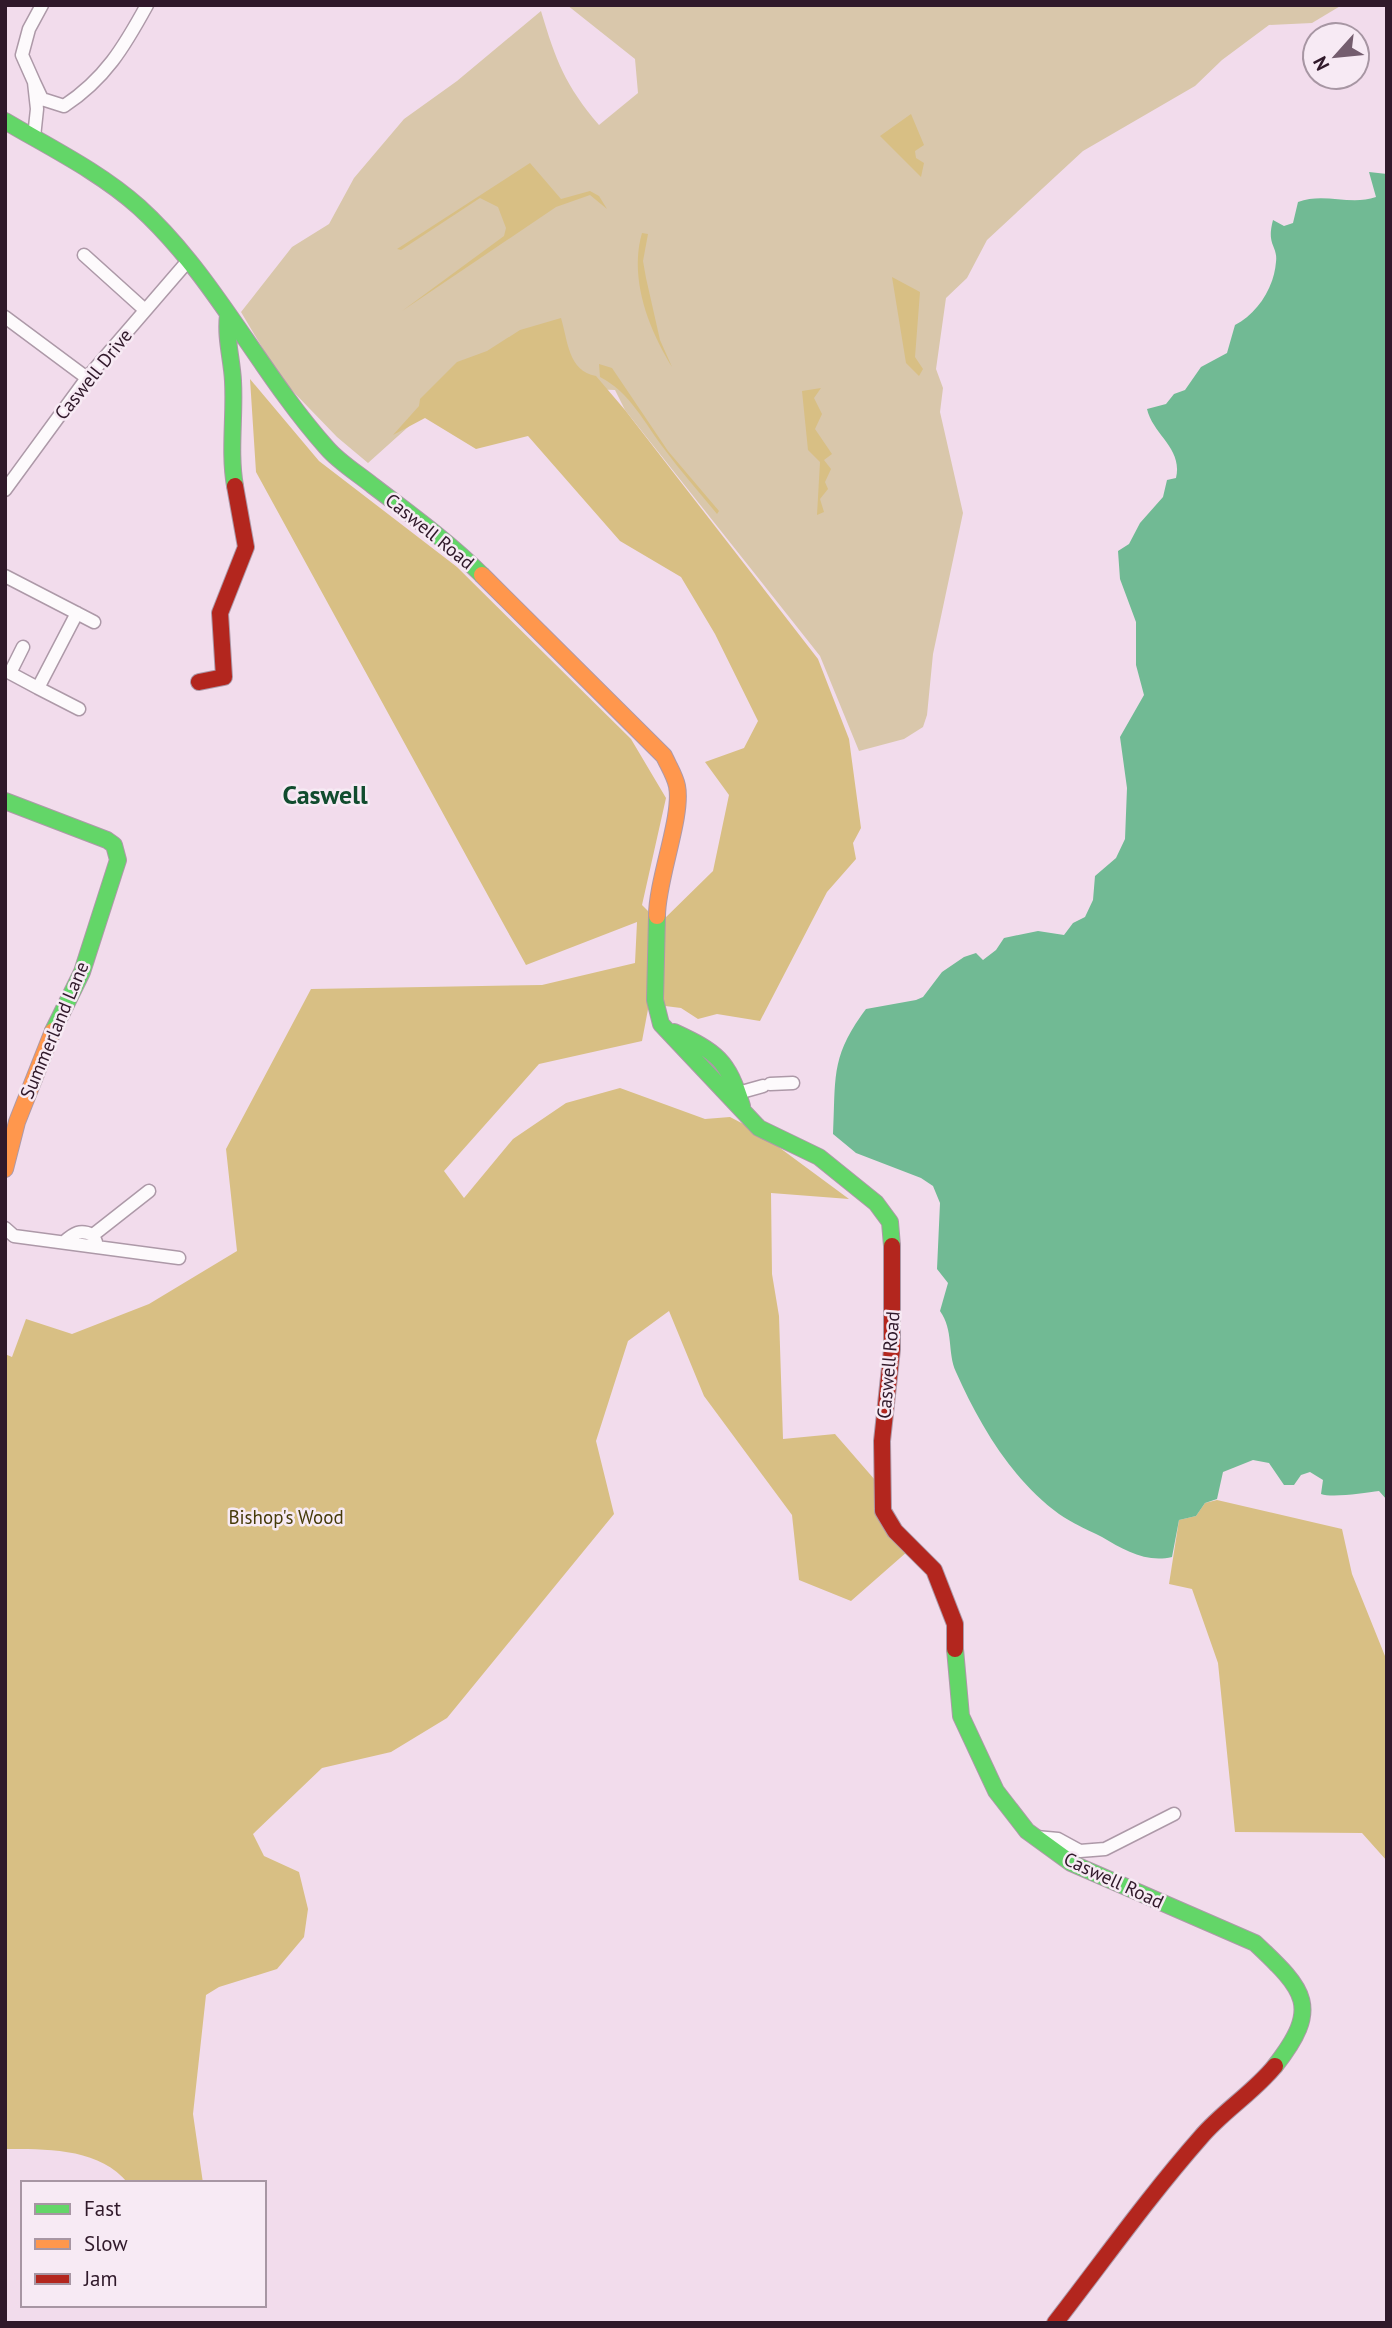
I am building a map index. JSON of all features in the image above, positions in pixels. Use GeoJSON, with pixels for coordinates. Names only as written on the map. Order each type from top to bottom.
{"type":"FeatureCollection","features":[{"type":"Feature","properties":{"kind":"street"},"geometry":{"type":"LineString","coordinates":[[42,5],[29,29],[22,55],[41,99],[64,106],[116,61],[147,5]]}},
{"type":"Feature","properties":{"kind":"street"},"geometry":{"type":"LineString","coordinates":[[34,82],[37,109],[34,137]]}},
{"type":"Feature","properties":{"kind":"street","name":"Caswell Road"},"geometry":{"type":"LineString","coordinates":[[5,121],[137,205],[187,262],[228,315],[277,388],[329,450],[462,555],[664,756],[677,786],[677,805],[657,895],[655,1000],[661,1024],[764,1132],[819,1157],[876,1203],[890,1222],[894,1272],[892,1350],[887,1373],[882,1441],[883,1511],[894,1531],[922,1556],[940,1583],[954,1624],[954,1672],[961,1716],[996,1791],[1035,1837],[1071,1863],[1255,1943],[1278,1965],[1302,2000],[1304,2018],[1296,2039],[1263,2081],[1204,2133],[1055,2323]]}},
{"type":"Feature","properties":{"kind":"street"},"geometry":{"type":"LineString","coordinates":[[84,255],[145,310]]}},
{"type":"Feature","properties":{"kind":"street","name":"Caswell Drive"},"geometry":{"type":"LineString","coordinates":[[5,489],[87,378],[187,262]]}},
{"type":"Feature","properties":{"kind":"street"},"geometry":{"type":"LineString","coordinates":[[199,682],[224,677],[220,613],[246,547],[232,470],[233,381],[226,329],[228,315]]}},
{"type":"Feature","properties":{"kind":"street"},"geometry":{"type":"LineString","coordinates":[[5,317],[87,378]]}},
{"type":"Feature","properties":{"kind":"street"},"geometry":{"type":"LineString","coordinates":[[5,576],[94,622]]}},
{"type":"Feature","properties":{"kind":"street"},"geometry":{"type":"LineString","coordinates":[[38,688],[77,613]]}},
{"type":"Feature","properties":{"kind":"street"},"geometry":{"type":"LineString","coordinates":[[23,647],[7,677],[38,688],[79,709]]}},
{"type":"Feature","properties":{"kind":"street","name":"Summerland Lane"},"geometry":{"type":"LineString","coordinates":[[5,801],[107,840],[114,845],[118,860],[82,972],[40,1057],[16,1122],[5,1169]]}},
{"type":"Feature","properties":{"kind":"street"},"geometry":{"type":"LineString","coordinates":[[661,1024],[720,1054],[729,1065],[744,1113]]}},
{"type":"Feature","properties":{"kind":"street"},"geometry":{"type":"LineString","coordinates":[[738,1093],[766,1085],[793,1083]]}},
{"type":"Feature","properties":{"kind":"street"},"geometry":{"type":"LineString","coordinates":[[93,1235],[149,1191]]}},
{"type":"Feature","properties":{"kind":"street"},"geometry":{"type":"LineString","coordinates":[[5,1228],[14,1236],[179,1258]]}},
{"type":"Feature","properties":{"kind":"street"},"geometry":{"type":"LineString","coordinates":[[64,1242],[74,1233],[84,1231],[93,1235],[99,1249]]}},
{"type":"Feature","properties":{"kind":"street"},"geometry":{"type":"LineString","coordinates":[[1035,1837],[1058,1839],[1080,1851],[1105,1849],[1174,1814]]}},
{"type":"Feature","properties":{"kind":"shaded area"},"geometry":{"type":"Polygon","coordinates":[[[567,5],[1342,5],[1315,21],[1269,25],[1222,60],[1195,86],[1083,151],[987,240],[967,278],[946,298],[936,369],[943,388],[940,412],[963,513],[933,654],[927,715],[923,727],[904,739],[859,751],[820,656],[625,410],[615,390],[456,384],[368,463],[337,437],[281,379],[241,312],[292,247],[329,224],[354,178],[404,119],[457,81],[541,11],[563,72],[599,125],[638,93],[635,59],[567,5]]]}},
{"type":"Feature","properties":{"kind":"shaded area"},"geometry":{"type":"Polygon","coordinates":[[[1369,172],[1387,174],[1387,1500],[1379,1491],[1321,1494],[1323,1480],[1310,1472],[1301,1475],[1294,1485],[1284,1485],[1269,1463],[1253,1460],[1223,1472],[1217,1499],[1205,1503],[1196,1516],[1179,1520],[1172,1557],[1144,1557],[1127,1551],[1059,1514],[1026,1485],[986,1431],[956,1372],[947,1326],[940,1311],[948,1283],[937,1269],[940,1203],[933,1186],[921,1178],[856,1153],[833,1134],[837,1068],[846,1041],[866,1009],[923,997],[942,972],[964,957],[976,953],[983,960],[996,950],[1004,938],[1038,931],[1064,935],[1073,923],[1085,917],[1093,900],[1095,876],[1116,858],[1125,839],[1127,788],[1120,737],[1144,695],[1136,665],[1136,622],[1120,579],[1118,551],[1129,544],[1140,523],[1163,497],[1167,480],[1176,478],[1175,458],[1147,409],[1166,404],[1174,394],[1185,390],[1201,367],[1227,353],[1235,325],[1250,314],[1263,299],[1275,272],[1275,252],[1271,240],[1273,220],[1284,226],[1293,223],[1298,202],[1308,199],[1356,200],[1376,197],[1369,172]]]}},
{"type":"Feature","properties":{"kind":"green space"},"geometry":{"type":"Polygon","coordinates":[[[911,114],[924,145],[915,151],[916,158],[924,163],[921,177],[880,136],[911,114]]]}},
{"type":"Feature","properties":{"kind":"green space"},"geometry":{"type":"Polygon","coordinates":[[[530,163],[561,199],[590,191],[599,196],[607,209],[590,195],[556,207],[402,311],[504,236],[506,228],[498,207],[480,198],[401,250],[397,249],[530,163]]]}},
{"type":"Feature","properties":{"kind":"green space"},"geometry":{"type":"Polygon","coordinates":[[[642,233],[648,234],[643,261],[646,278],[660,340],[672,367],[655,336],[639,285],[642,233]]]}},
{"type":"Feature","properties":{"kind":"green space"},"geometry":{"type":"Polygon","coordinates":[[[892,277],[920,292],[915,357],[923,369],[919,376],[906,363],[892,277]]]}},
{"type":"Feature","properties":{"kind":"green space","name":"Bishop's Wood"},"geometry":{"type":"Polygon","coordinates":[[[561,318],[574,362],[587,373],[596,376],[625,410],[818,659],[849,739],[861,828],[853,843],[856,859],[827,892],[760,1021],[717,1014],[698,1019],[681,1008],[649,1004],[642,1041],[539,1064],[444,1171],[464,1198],[513,1139],[566,1103],[620,1088],[705,1119],[730,1117],[757,1131],[849,1199],[771,1193],[772,1274],[779,1316],[783,1439],[835,1434],[875,1480],[908,1551],[851,1601],[799,1580],[792,1515],[704,1396],[669,1311],[628,1341],[596,1441],[614,1514],[447,1718],[391,1752],[322,1768],[253,1834],[264,1856],[299,1872],[308,1909],[304,1937],[277,1969],[219,1987],[206,1995],[193,2114],[203,2181],[126,2181],[116,2171],[88,2157],[38,2149],[5,2149],[5,1354],[12,1357],[26,1319],[72,1334],[149,1304],[237,1251],[226,1149],[311,989],[542,985],[635,963],[637,922],[526,965],[256,472],[250,379],[319,461],[457,567],[631,739],[666,798],[642,905],[660,923],[713,871],[729,795],[705,762],[744,748],[758,721],[715,634],[681,577],[620,541],[528,436],[476,449],[425,418],[393,435],[419,406],[420,399],[457,362],[487,351],[520,330],[561,318]]]}},
{"type":"Feature","properties":{"kind":"green space"},"geometry":{"type":"Polygon","coordinates":[[[599,364],[612,368],[668,451],[719,511],[717,514],[671,458],[636,409],[611,383],[600,377],[599,364]]]}},
{"type":"Feature","properties":{"kind":"green space"},"geometry":{"type":"Polygon","coordinates":[[[821,388],[814,398],[822,414],[815,429],[832,454],[824,460],[831,469],[825,482],[828,489],[820,499],[824,512],[817,515],[820,462],[808,450],[802,391],[821,388]]]}},
{"type":"Feature","properties":{"kind":"green space"},"geometry":{"type":"Polygon","coordinates":[[[1217,1500],[1342,1529],[1352,1574],[1387,1661],[1387,1861],[1362,1833],[1235,1832],[1218,1663],[1192,1589],[1169,1584],[1179,1520],[1196,1516],[1205,1503],[1217,1500]]]}},
{"type":"Feature","properties":{"kind":"traffic: fast"},"geometry":{"type":"LineString","coordinates":[[5,121],[91,171],[139,207],[166,234],[214,293],[279,388],[332,453],[443,540],[482,575]]}},
{"type":"Feature","properties":{"kind":"traffic: fast"},"geometry":{"type":"LineString","coordinates":[[228,315],[233,381],[232,460],[235,486]]}},
{"type":"Feature","properties":{"kind":"traffic: fast"},"geometry":{"type":"LineString","coordinates":[[5,801],[107,840],[114,845],[118,860],[82,972],[53,1031]]}},
{"type":"Feature","properties":{"kind":"traffic: fast"},"geometry":{"type":"LineString","coordinates":[[657,916],[655,1000],[661,1024],[759,1128],[819,1157],[876,1203],[890,1222],[892,1246]]}},
{"type":"Feature","properties":{"kind":"traffic: fast"},"geometry":{"type":"LineString","coordinates":[[674,1032],[719,1059],[732,1078],[742,1106]]}},
{"type":"Feature","properties":{"kind":"traffic: fast"},"geometry":{"type":"LineString","coordinates":[[955,1649],[961,1716],[996,1791],[1027,1831],[1071,1863],[1255,1943],[1296,1987],[1302,2014],[1298,2029],[1275,2066]]}},
{"type":"Feature","properties":{"kind":"traffic: slow"},"geometry":{"type":"LineString","coordinates":[[482,575],[664,756],[676,782],[678,799],[657,916]]}},
{"type":"Feature","properties":{"kind":"traffic: slow"},"geometry":{"type":"LineString","coordinates":[[5,1169],[17,1122],[53,1031]]}},
{"type":"Feature","properties":{"kind":"traffic: jam"},"geometry":{"type":"LineString","coordinates":[[199,682],[224,677],[220,613],[246,547],[235,486]]}},
{"type":"Feature","properties":{"kind":"traffic: jam"},"geometry":{"type":"LineString","coordinates":[[892,1246],[892,1349],[882,1441],[883,1511],[895,1531],[934,1570],[955,1624],[955,1649]]}},
{"type":"Feature","properties":{"kind":"traffic: jam"},"geometry":{"type":"LineString","coordinates":[[1055,2323],[1182,2159],[1210,2128],[1275,2066]]}},
{"type":"Feature","properties":{"kind":"district","name":"Caswell"},"geometry":{"type":"Point","coordinates":[325,795]}}]}
